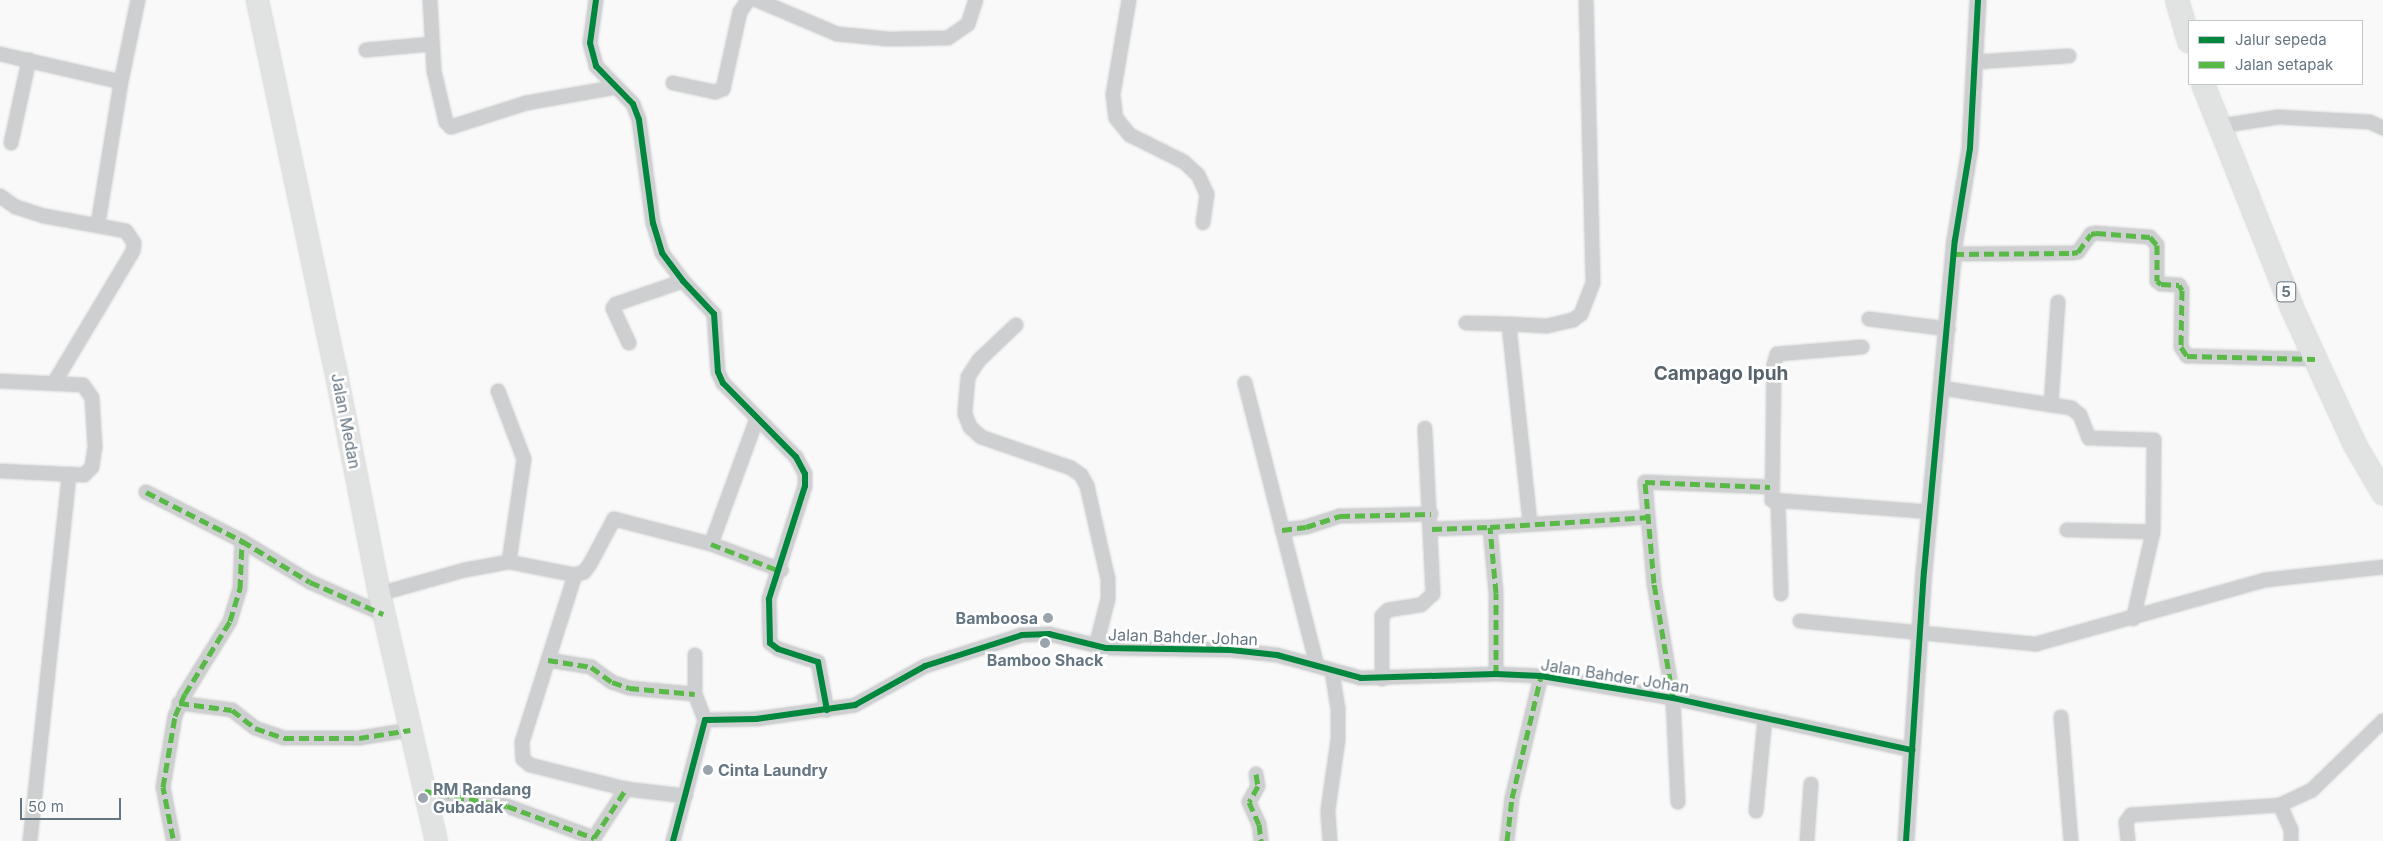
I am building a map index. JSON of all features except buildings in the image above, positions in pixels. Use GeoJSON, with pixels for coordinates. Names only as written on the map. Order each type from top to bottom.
{"type":"FeatureCollection","features":[{"type":"Feature","properties":{"kind":"highway"},"geometry":{"type":"LineString","coordinates":[[2177,0],[2188,37]]}},
{"type":"Feature","properties":{"kind":"highway","name":"5"},"geometry":{"type":"LineString","coordinates":[[2203,85],[2315,360],[2355,444],[2383,493]]}},
{"type":"Feature","properties":{"kind":"main road","name":"Jalan Medan"},"geometry":{"type":"LineString","coordinates":[[257,0],[334,364],[381,604],[436,841]]}},
{"type":"Feature","properties":{"kind":"street"},"geometry":{"type":"LineString","coordinates":[[98,224],[121,82],[138,0]]}},
{"type":"Feature","properties":{"kind":"street"},"geometry":{"type":"LineString","coordinates":[[430,0],[432,44],[444,114],[451,127],[526,103],[617,87]]}},
{"type":"Feature","properties":{"kind":"street"},"geometry":{"type":"LineString","coordinates":[[596,0],[590,43],[596,66],[633,104],[639,120],[640,145],[658,242],[682,281],[714,314],[718,372],[723,382],[796,457],[805,474],[805,486],[780,570],[769,599],[770,643],[778,649],[818,662],[827,710]]}},
{"type":"Feature","properties":{"kind":"street"},"geometry":{"type":"LineString","coordinates":[[673,83],[715,92],[723,89],[740,12],[748,0]]}},
{"type":"Feature","properties":{"kind":"street"},"geometry":{"type":"LineString","coordinates":[[758,0],[837,34],[889,39],[948,38],[968,24],[976,0]]}},
{"type":"Feature","properties":{"kind":"street"},"geometry":{"type":"LineString","coordinates":[[1129,0],[1113,95],[1116,118],[1130,134],[1184,162],[1198,175],[1207,194],[1203,223]]}},
{"type":"Feature","properties":{"kind":"street"},"geometry":{"type":"LineString","coordinates":[[1466,322],[1547,326],[1573,320],[1581,314],[1593,282],[1586,0]]}},
{"type":"Feature","properties":{"kind":"street"},"geometry":{"type":"LineString","coordinates":[[1906,841],[1919,631],[1954,254],[1970,148],[1978,0]]}},
{"type":"Feature","properties":{"kind":"street"},"geometry":{"type":"LineString","coordinates":[[366,50],[432,44]]}},
{"type":"Feature","properties":{"kind":"street"},"geometry":{"type":"LineString","coordinates":[[0,54],[121,82]]}},
{"type":"Feature","properties":{"kind":"street"},"geometry":{"type":"LineString","coordinates":[[1974,62],[2069,56]]}},
{"type":"Feature","properties":{"kind":"street"},"geometry":{"type":"LineString","coordinates":[[11,143],[29,60]]}},
{"type":"Feature","properties":{"kind":"street"},"geometry":{"type":"LineString","coordinates":[[2220,126],[2278,117],[2370,122],[2383,128]]}},
{"type":"Feature","properties":{"kind":"street"},"geometry":{"type":"LineString","coordinates":[[0,196],[16,207],[44,216],[98,224],[126,232],[134,243],[133,251],[54,383]]}},
{"type":"Feature","properties":{"kind":"street"},"geometry":{"type":"LineString","coordinates":[[1954,254],[2072,253],[2078,252],[2091,234],[2150,237],[2157,245],[2157,281],[2161,284],[2178,285],[2182,290],[2181,347],[2187,356],[2315,360]]}},
{"type":"Feature","properties":{"kind":"street"},"geometry":{"type":"LineString","coordinates":[[629,343],[613,308],[616,304],[682,281]]}},
{"type":"Feature","properties":{"kind":"street"},"geometry":{"type":"LineString","coordinates":[[2051,405],[2058,302]]}},
{"type":"Feature","properties":{"kind":"street"},"geometry":{"type":"LineString","coordinates":[[1869,319],[1948,329]]}},
{"type":"Feature","properties":{"kind":"street"},"geometry":{"type":"LineString","coordinates":[[1016,324],[979,360],[968,377],[965,414],[970,427],[981,437],[1070,468],[1081,475],[1087,486],[1108,579],[1108,598],[1096,646]]}},
{"type":"Feature","properties":{"kind":"street"},"geometry":{"type":"LineString","coordinates":[[1509,324],[1530,522]]}},
{"type":"Feature","properties":{"kind":"street"},"geometry":{"type":"LineString","coordinates":[[1862,347],[1777,354],[1774,365],[1770,487],[1772,500],[1778,503],[1930,512]]}},
{"type":"Feature","properties":{"kind":"street"},"geometry":{"type":"LineString","coordinates":[[0,382],[83,385],[92,398],[95,448],[92,467],[84,474],[0,471]]}},
{"type":"Feature","properties":{"kind":"street"},"geometry":{"type":"LineString","coordinates":[[1244,383],[1317,665]]}},
{"type":"Feature","properties":{"kind":"street"},"geometry":{"type":"LineString","coordinates":[[1941,388],[2071,408],[2080,415],[2089,438],[2154,440],[2153,532],[2133,619]]}},
{"type":"Feature","properties":{"kind":"street"},"geometry":{"type":"LineString","coordinates":[[498,391],[524,459],[509,562]]}},
{"type":"Feature","properties":{"kind":"street"},"geometry":{"type":"LineString","coordinates":[[711,544],[757,418]]}},
{"type":"Feature","properties":{"kind":"street"},"geometry":{"type":"LineString","coordinates":[[1382,679],[1382,616],[1388,610],[1421,605],[1433,594],[1432,529],[1425,428]]}},
{"type":"Feature","properties":{"kind":"street"},"geometry":{"type":"LineString","coordinates":[[30,841],[69,474]]}},
{"type":"Feature","properties":{"kind":"street"},"geometry":{"type":"LineString","coordinates":[[1678,802],[1673,698],[1647,517],[1645,482],[1770,487]]}},
{"type":"Feature","properties":{"kind":"street"},"geometry":{"type":"LineString","coordinates":[[146,492],[242,542],[310,582],[381,604],[465,570],[509,562],[575,575],[584,572],[614,519],[711,544],[780,570]]}},
{"type":"Feature","properties":{"kind":"street"},"geometry":{"type":"LineString","coordinates":[[1778,503],[1781,594]]}},
{"type":"Feature","properties":{"kind":"street"},"geometry":{"type":"LineString","coordinates":[[1282,530],[1306,527],[1340,516],[1431,514]]}},
{"type":"Feature","properties":{"kind":"street"},"geometry":{"type":"LineString","coordinates":[[1432,529],[1490,527],[1530,522],[1647,517]]}},
{"type":"Feature","properties":{"kind":"street"},"geometry":{"type":"LineString","coordinates":[[1490,527],[1496,593],[1496,674]]}},
{"type":"Feature","properties":{"kind":"street"},"geometry":{"type":"LineString","coordinates":[[2067,530],[2153,532]]}},
{"type":"Feature","properties":{"kind":"street"},"geometry":{"type":"LineString","coordinates":[[173,838],[163,787],[179,703],[230,621],[240,589],[242,542]]}},
{"type":"Feature","properties":{"kind":"street"},"geometry":{"type":"LineString","coordinates":[[1800,621],[1919,631],[2036,644],[2133,619],[2265,580],[2383,567]]}},
{"type":"Feature","properties":{"kind":"street"},"geometry":{"type":"LineString","coordinates":[[575,575],[522,742],[523,759],[530,765],[626,789],[686,796]]}},
{"type":"Feature","properties":{"kind":"street","name":"Jalan Bahder Johan"},"geometry":{"type":"LineString","coordinates":[[705,720],[756,719],[827,710],[863,701],[925,666],[1022,635],[1049,634],[1096,646],[1231,650],[1277,655],[1361,678],[1382,679],[1496,674],[1541,676],[1673,698],[1912,750]]}},
{"type":"Feature","properties":{"kind":"street"},"geometry":{"type":"LineString","coordinates":[[673,841],[705,720],[695,694],[695,655]]}},
{"type":"Feature","properties":{"kind":"street"},"geometry":{"type":"LineString","coordinates":[[548,660],[592,668],[612,682],[629,688],[695,694]]}},
{"type":"Feature","properties":{"kind":"street"},"geometry":{"type":"LineString","coordinates":[[1330,841],[1328,810],[1338,740],[1338,709],[1332,670]]}},
{"type":"Feature","properties":{"kind":"street"},"geometry":{"type":"LineString","coordinates":[[1507,841],[1514,789],[1541,676]]}},
{"type":"Feature","properties":{"kind":"street"},"geometry":{"type":"LineString","coordinates":[[179,703],[232,710],[255,728],[284,738],[359,738],[410,730]]}},
{"type":"Feature","properties":{"kind":"street"},"geometry":{"type":"LineString","coordinates":[[1756,811],[1765,717]]}},
{"type":"Feature","properties":{"kind":"street"},"geometry":{"type":"LineString","coordinates":[[2061,717],[2071,841]]}},
{"type":"Feature","properties":{"kind":"street"},"geometry":{"type":"LineString","coordinates":[[2128,841],[2126,822],[2131,815],[2280,805],[2312,790],[2383,721]]}},
{"type":"Feature","properties":{"kind":"street"},"geometry":{"type":"LineString","coordinates":[[1256,774],[1258,786],[1249,802],[1259,824],[1261,841]]}},
{"type":"Feature","properties":{"kind":"street"},"geometry":{"type":"LineString","coordinates":[[1807,841],[1812,784]]}},
{"type":"Feature","properties":{"kind":"street"},"geometry":{"type":"LineString","coordinates":[[424,791],[507,806],[594,838],[626,789]]}},
{"type":"Feature","properties":{"kind":"street"},"geometry":{"type":"LineString","coordinates":[[2280,805],[2291,830],[2291,841]]}},
{"type":"Feature","properties":{"kind":"marked path"},"geometry":{"type":"LineString","coordinates":[[1954,254],[2072,253],[2078,252],[2091,234],[2150,237],[2157,245],[2157,281],[2161,284],[2179,285],[2182,290],[2181,347],[2187,356],[2315,359]]}},
{"type":"Feature","properties":{"kind":"marked path"},"geometry":{"type":"LineString","coordinates":[[1673,698],[1654,583],[1645,482],[1770,487]]}},
{"type":"Feature","properties":{"kind":"marked path"},"geometry":{"type":"LineString","coordinates":[[146,492],[242,541],[310,582],[383,614]]}},
{"type":"Feature","properties":{"kind":"marked path"},"geometry":{"type":"LineString","coordinates":[[1282,530],[1306,527],[1340,516],[1431,514]]}},
{"type":"Feature","properties":{"kind":"marked path"},"geometry":{"type":"LineString","coordinates":[[1496,674],[1496,593],[1490,527],[1647,517]]}},
{"type":"Feature","properties":{"kind":"marked path"},"geometry":{"type":"LineString","coordinates":[[1432,529],[1490,527]]}},
{"type":"Feature","properties":{"kind":"marked path"},"geometry":{"type":"LineString","coordinates":[[173,838],[163,787],[175,716],[185,694],[230,621],[240,589],[242,541]]}},
{"type":"Feature","properties":{"kind":"marked path"},"geometry":{"type":"LineString","coordinates":[[711,544],[780,571]]}},
{"type":"Feature","properties":{"kind":"marked path"},"geometry":{"type":"LineString","coordinates":[[548,660],[591,667],[612,682],[629,688],[695,694]]}},
{"type":"Feature","properties":{"kind":"marked path"},"geometry":{"type":"LineString","coordinates":[[1507,841],[1512,798],[1541,676]]}},
{"type":"Feature","properties":{"kind":"marked path"},"geometry":{"type":"LineString","coordinates":[[179,703],[232,710],[255,728],[284,738],[359,738],[410,730]]}},
{"type":"Feature","properties":{"kind":"marked path"},"geometry":{"type":"LineString","coordinates":[[1256,774],[1258,786],[1249,802],[1259,824],[1261,841]]}},
{"type":"Feature","properties":{"kind":"marked path"},"geometry":{"type":"LineString","coordinates":[[425,791],[507,806],[594,838],[626,789]]}},
{"type":"Feature","properties":{"kind":"cycle path"},"geometry":{"type":"LineString","coordinates":[[596,0],[590,43],[596,66],[633,104],[639,120],[653,223],[662,253],[683,281],[714,314],[718,372],[723,383],[796,457],[805,474],[805,486],[769,599],[770,643],[778,649],[818,662],[827,710]]}},
{"type":"Feature","properties":{"kind":"cycle path"},"geometry":{"type":"LineString","coordinates":[[1906,841],[1924,572],[1955,240],[1970,148],[1978,0]]}},
{"type":"Feature","properties":{"kind":"cycle path"},"geometry":{"type":"LineString","coordinates":[[673,841],[705,720],[756,719],[855,705],[925,666],[1022,635],[1049,634],[1106,648],[1231,650],[1277,655],[1361,678],[1496,674],[1541,676],[1673,698],[1912,750]]}},
{"type":"Feature","properties":{"kind":"place","name":"Bamboosa"},"geometry":{"type":"Point","coordinates":[1048,618]}},
{"type":"Feature","properties":{"kind":"place","name":"Bamboo Shack"},"geometry":{"type":"Point","coordinates":[1045,643]}},
{"type":"Feature","properties":{"kind":"place","name":"Cinta Laundry"},"geometry":{"type":"Point","coordinates":[708,770]}},
{"type":"Feature","properties":{"kind":"place","name":"RM Randang Gubadak"},"geometry":{"type":"Point","coordinates":[423,798]}},
{"type":"Feature","properties":{"kind":"district","name":"Campago Ipuh"},"geometry":{"type":"Point","coordinates":[1721,374]}}]}
